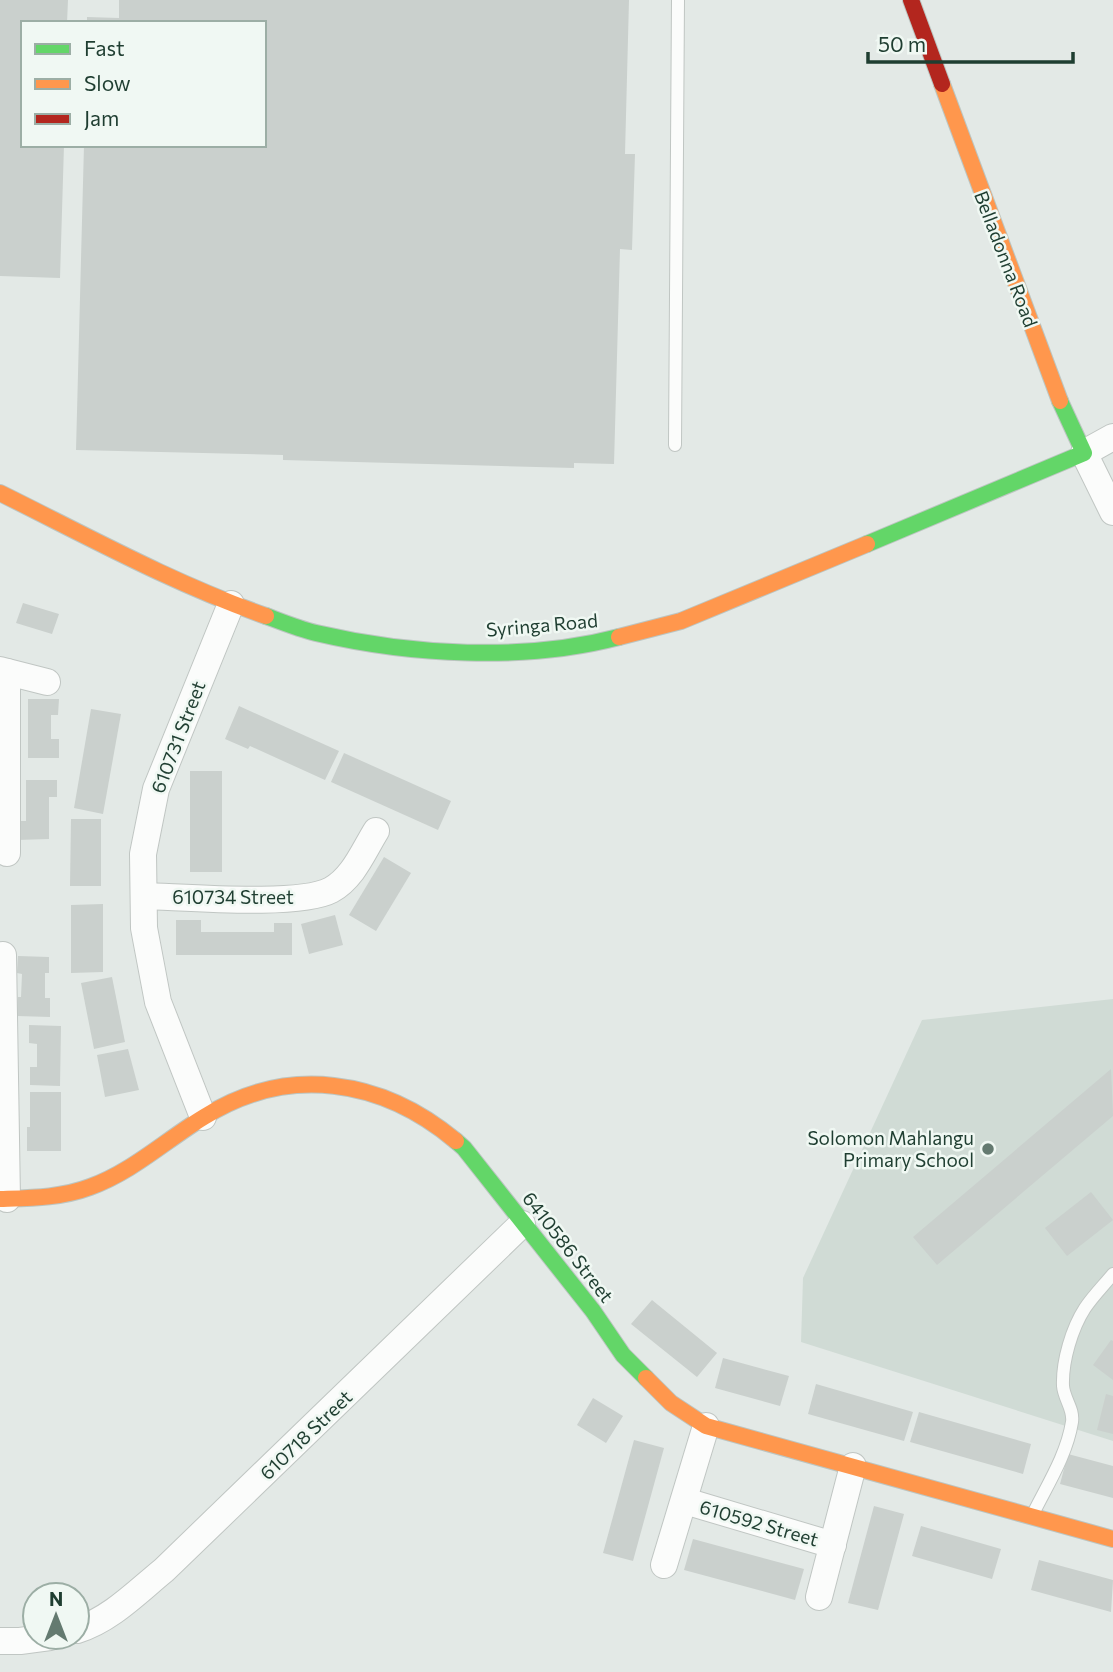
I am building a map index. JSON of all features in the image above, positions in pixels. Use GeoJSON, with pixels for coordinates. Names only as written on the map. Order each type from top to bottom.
{"type":"FeatureCollection","features":[{"type":"Feature","properties":{"kind":"street","name":"Belladonna Road"},"geometry":{"type":"LineString","coordinates":[[911,0],[1061,404],[1113,512]]}},
{"type":"Feature","properties":{"kind":"street"},"geometry":{"type":"LineString","coordinates":[[1084,453],[1113,437]]}},
{"type":"Feature","properties":{"kind":"street","name":"Syringa Road"},"geometry":{"type":"LineString","coordinates":[[0,493],[231,604],[314,633],[380,645],[453,653],[526,651],[604,641],[681,621],[1084,453]]}},
{"type":"Feature","properties":{"kind":"street","name":"610731 Street"},"geometry":{"type":"LineString","coordinates":[[202,1116],[158,1002],[144,928],[143,854],[156,789],[231,604]]}},
{"type":"Feature","properties":{"kind":"street"},"geometry":{"type":"LineString","coordinates":[[6,853],[4,671],[47,682]]}},
{"type":"Feature","properties":{"kind":"street","name":"610734 Street"},"geometry":{"type":"LineString","coordinates":[[144,896],[273,899],[310,897],[330,891],[349,876],[376,831]]}},
{"type":"Feature","properties":{"kind":"street"},"geometry":{"type":"LineString","coordinates":[[3,955],[4,1199]]}},
{"type":"Feature","properties":{"kind":"street","name":"6410586 Street"},"geometry":{"type":"LineString","coordinates":[[4,1199],[50,1197],[91,1187],[149,1156],[202,1116],[230,1102],[275,1087],[318,1083],[355,1088],[397,1104],[433,1122],[464,1148],[593,1311],[624,1355],[671,1403],[706,1426],[1113,1539]]}},
{"type":"Feature","properties":{"kind":"street","name":"610718 Street"},"geometry":{"type":"LineString","coordinates":[[91,1625],[118,1609],[164,1570],[522,1224]]}},
{"type":"Feature","properties":{"kind":"street","name":"610592 Street"},"geometry":{"type":"LineString","coordinates":[[664,1564],[706,1426]]}},
{"type":"Feature","properties":{"kind":"street"},"geometry":{"type":"LineString","coordinates":[[819,1597],[853,1466]]}},
{"type":"Feature","properties":{"kind":"street","name":"610592 Street"},"geometry":{"type":"LineString","coordinates":[[685,1501],[832,1545]]}},
{"type":"Feature","properties":{"kind":"street"},"geometry":{"type":"LineString","coordinates":[[0,1641],[21,1641]]}},
{"type":"Feature","properties":{"kind":"lane"},"geometry":{"type":"LineString","coordinates":[[675,444],[678,0]]}},
{"type":"Feature","properties":{"kind":"lane"},"geometry":{"type":"LineString","coordinates":[[1032,1516],[1066,1446],[1072,1422],[1073,1412],[1064,1394],[1063,1384],[1069,1346],[1084,1309],[1113,1274]]}},
{"type":"Feature","properties":{"kind":"shaded area","name":"Solomon Mahlangu Primary School"},"geometry":{"type":"Polygon","coordinates":[[[1113,999],[1113,1441],[801,1342],[803,1278],[922,1020],[1113,999]]]}},
{"type":"Feature","properties":{"kind":"building"},"geometry":{"type":"Polygon","coordinates":[[[0,0],[68,0],[67,21],[21,21],[21,147],[64,147],[60,278],[0,276],[0,0]]]}},
{"type":"Feature","properties":{"kind":"building"},"geometry":{"type":"Polygon","coordinates":[[[119,0],[629,0],[625,154],[635,154],[632,250],[620,249],[614,464],[574,463],[574,468],[283,460],[283,455],[76,450],[84,147],[266,147],[266,21],[87,21],[87,17],[119,18],[119,0]]]}},
{"type":"Feature","properties":{"kind":"building"},"geometry":{"type":"Polygon","coordinates":[[[23,603],[59,614],[52,634],[16,623],[23,603]]]}},
{"type":"Feature","properties":{"kind":"building"},"geometry":{"type":"Polygon","coordinates":[[[28,699],[59,699],[58,715],[51,715],[51,739],[59,739],[59,758],[28,758],[28,699]]]}},
{"type":"Feature","properties":{"kind":"building"},"geometry":{"type":"Polygon","coordinates":[[[239,706],[339,751],[325,780],[250,746],[248,749],[225,739],[239,706]]]}},
{"type":"Feature","properties":{"kind":"building"},"geometry":{"type":"Polygon","coordinates":[[[91,709],[121,714],[103,814],[74,808],[91,709]]]}},
{"type":"Feature","properties":{"kind":"building"},"geometry":{"type":"Polygon","coordinates":[[[344,753],[451,801],[438,830],[331,782],[344,753]]]}},
{"type":"Feature","properties":{"kind":"building"},"geometry":{"type":"Polygon","coordinates":[[[190,771],[222,771],[222,872],[190,872],[190,771]]]}},
{"type":"Feature","properties":{"kind":"building"},"geometry":{"type":"Polygon","coordinates":[[[26,780],[57,780],[57,797],[49,797],[49,839],[17,840],[17,821],[26,821],[26,780]]]}},
{"type":"Feature","properties":{"kind":"building"},"geometry":{"type":"Polygon","coordinates":[[[71,819],[101,819],[101,886],[70,886],[71,819]]]}},
{"type":"Feature","properties":{"kind":"building"},"geometry":{"type":"Polygon","coordinates":[[[384,857],[411,873],[376,931],[349,915],[384,857]]]}},
{"type":"Feature","properties":{"kind":"building"},"geometry":{"type":"Polygon","coordinates":[[[103,904],[103,972],[71,973],[71,905],[103,904]]]}},
{"type":"Feature","properties":{"kind":"building"},"geometry":{"type":"Polygon","coordinates":[[[335,915],[343,945],[309,954],[301,924],[335,915]]]}},
{"type":"Feature","properties":{"kind":"building"},"geometry":{"type":"Polygon","coordinates":[[[176,920],[201,920],[201,932],[274,932],[274,923],[292,923],[292,955],[176,955],[176,920]]]}},
{"type":"Feature","properties":{"kind":"building"},"geometry":{"type":"Polygon","coordinates":[[[18,956],[49,957],[49,973],[45,973],[45,998],[50,998],[50,1017],[17,1016],[22,974],[17,973],[18,956]]]}},
{"type":"Feature","properties":{"kind":"building"},"geometry":{"type":"Polygon","coordinates":[[[112,977],[125,1042],[94,1049],[81,983],[112,977]]]}},
{"type":"Feature","properties":{"kind":"building"},"geometry":{"type":"Polygon","coordinates":[[[29,1025],[61,1026],[60,1086],[30,1085],[30,1067],[37,1067],[37,1044],[29,1043],[29,1025]]]}},
{"type":"Feature","properties":{"kind":"building"},"geometry":{"type":"Polygon","coordinates":[[[128,1049],[139,1090],[105,1097],[97,1055],[128,1049]]]}},
{"type":"Feature","properties":{"kind":"building"},"geometry":{"type":"Polygon","coordinates":[[[1111,1069],[1113,1116],[937,1265],[913,1237],[1111,1069]]]}},
{"type":"Feature","properties":{"kind":"building"},"geometry":{"type":"Polygon","coordinates":[[[30,1092],[61,1092],[61,1151],[27,1151],[30,1092]]]}},
{"type":"Feature","properties":{"kind":"building"},"geometry":{"type":"Polygon","coordinates":[[[1091,1192],[1113,1220],[1067,1256],[1045,1228],[1091,1192]]]}},
{"type":"Feature","properties":{"kind":"building"},"geometry":{"type":"Polygon","coordinates":[[[652,1300],[717,1353],[697,1377],[631,1324],[652,1300]]]}},
{"type":"Feature","properties":{"kind":"building"},"geometry":{"type":"Polygon","coordinates":[[[1111,1340],[1113,1341],[1113,1380],[1093,1365],[1111,1340]]]}},
{"type":"Feature","properties":{"kind":"building"},"geometry":{"type":"Polygon","coordinates":[[[723,1358],[789,1376],[780,1406],[715,1388],[723,1358]]]}},
{"type":"Feature","properties":{"kind":"building"},"geometry":{"type":"Polygon","coordinates":[[[816,1384],[913,1412],[904,1441],[808,1414],[816,1384]]]}},
{"type":"Feature","properties":{"kind":"building"},"geometry":{"type":"Polygon","coordinates":[[[1106,1394],[1113,1396],[1113,1434],[1097,1430],[1106,1394]]]}},
{"type":"Feature","properties":{"kind":"building"},"geometry":{"type":"Polygon","coordinates":[[[593,1398],[623,1416],[606,1443],[577,1425],[593,1398]]]}},
{"type":"Feature","properties":{"kind":"building"},"geometry":{"type":"Polygon","coordinates":[[[919,1412],[1031,1444],[1023,1474],[910,1442],[919,1412]]]}},
{"type":"Feature","properties":{"kind":"building"},"geometry":{"type":"Polygon","coordinates":[[[634,1440],[664,1448],[633,1561],[603,1553],[634,1440]]]}},
{"type":"Feature","properties":{"kind":"building"},"geometry":{"type":"Polygon","coordinates":[[[1068,1454],[1113,1466],[1113,1498],[1060,1484],[1068,1454]]]}},
{"type":"Feature","properties":{"kind":"building"},"geometry":{"type":"Polygon","coordinates":[[[874,1506],[904,1514],[878,1610],[848,1603],[874,1506]]]}},
{"type":"Feature","properties":{"kind":"building"},"geometry":{"type":"Polygon","coordinates":[[[921,1526],[1001,1549],[992,1579],[912,1556],[921,1526]]]}},
{"type":"Feature","properties":{"kind":"building"},"geometry":{"type":"Polygon","coordinates":[[[693,1539],[804,1569],[795,1600],[684,1570],[693,1539]]]}},
{"type":"Feature","properties":{"kind":"building"},"geometry":{"type":"Polygon","coordinates":[[[1039,1560],[1113,1580],[1111,1612],[1031,1590],[1039,1560]]]}},
{"type":"Feature","properties":{"kind":"traffic: fast"},"geometry":{"type":"LineString","coordinates":[[867,544],[1084,453],[1060,401]]}},
{"type":"Feature","properties":{"kind":"traffic: fast"},"geometry":{"type":"LineString","coordinates":[[266,616],[316,633],[352,641],[428,651],[506,653],[583,645],[619,637]]}},
{"type":"Feature","properties":{"kind":"traffic: fast"},"geometry":{"type":"LineString","coordinates":[[456,1141],[593,1311],[623,1355],[646,1378]]}},
{"type":"Feature","properties":{"kind":"traffic: slow"},"geometry":{"type":"LineString","coordinates":[[942,84],[1060,401]]}},
{"type":"Feature","properties":{"kind":"traffic: slow"},"geometry":{"type":"LineString","coordinates":[[0,493],[164,574],[266,616]]}},
{"type":"Feature","properties":{"kind":"traffic: slow"},"geometry":{"type":"LineString","coordinates":[[619,637],[681,621],[867,544]]}},
{"type":"Feature","properties":{"kind":"traffic: slow"},"geometry":{"type":"LineString","coordinates":[[0,1199],[57,1195],[90,1187],[120,1173],[204,1117],[236,1100],[268,1090],[301,1085],[334,1086],[366,1092],[427,1120],[456,1141]]}},
{"type":"Feature","properties":{"kind":"traffic: slow"},"geometry":{"type":"LineString","coordinates":[[646,1378],[671,1403],[706,1426],[1113,1539]]}},
{"type":"Feature","properties":{"kind":"traffic: jam"},"geometry":{"type":"LineString","coordinates":[[911,0],[942,84]]}},
{"type":"Feature","properties":{"kind":"place","name":"Solomon Mahlangu Primary School"},"geometry":{"type":"Point","coordinates":[988,1149]}}]}
